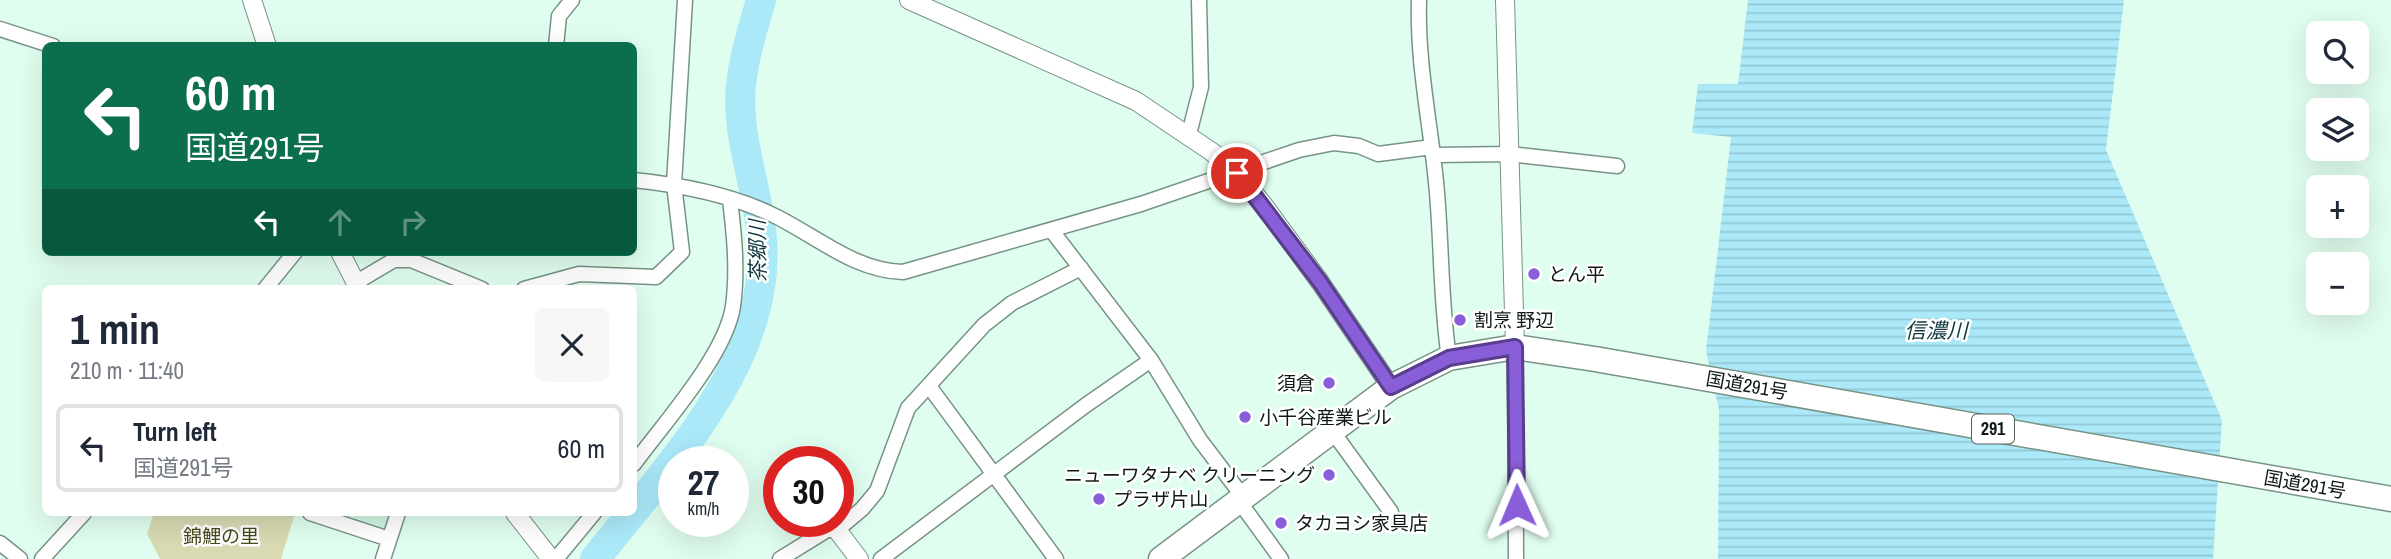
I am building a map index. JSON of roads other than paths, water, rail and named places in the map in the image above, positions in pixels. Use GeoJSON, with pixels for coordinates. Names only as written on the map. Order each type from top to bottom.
{"type":"FeatureCollection","features":[{"type":"Feature","properties":{"kind":"highway","name":"国道291号"},"geometry":{"type":"LineString","coordinates":[[1161,559],[1391,387],[1449,358],[1515,347],[2391,499]]}},
{"type":"Feature","properties":{"kind":"street"},"geometry":{"type":"LineString","coordinates":[[252,0],[266,42]]}},
{"type":"Feature","properties":{"kind":"street"},"geometry":{"type":"LineString","coordinates":[[556,42],[559,16],[572,0]]}},
{"type":"Feature","properties":{"kind":"street"},"geometry":{"type":"LineString","coordinates":[[539,285],[579,274],[656,277],[682,252],[674,184],[685,0]]}},
{"type":"Feature","properties":{"kind":"street"},"geometry":{"type":"LineString","coordinates":[[909,0],[1136,102],[1189,134],[1237,173],[1320,282],[1391,387]]}},
{"type":"Feature","properties":{"kind":"street"},"geometry":{"type":"LineString","coordinates":[[1189,134],[1201,87],[1199,0]]}},
{"type":"Feature","properties":{"kind":"street"},"geometry":{"type":"LineString","coordinates":[[1419,0],[1422,85],[1433,151],[1441,235],[1441,306],[1449,358]]}},
{"type":"Feature","properties":{"kind":"street"},"geometry":{"type":"LineString","coordinates":[[1505,0],[1515,347],[1516,559]]}},
{"type":"Feature","properties":{"kind":"street"},"geometry":{"type":"LineString","coordinates":[[0,29],[42,42]]}},
{"type":"Feature","properties":{"kind":"street"},"geometry":{"type":"LineString","coordinates":[[637,180],[674,184],[735,200],[775,216],[852,259],[887,272],[903,272],[1052,231],[1237,173],[1299,150],[1334,143],[1359,146],[1378,154],[1433,151],[1509,154],[1617,166]]}},
{"type":"Feature","properties":{"kind":"street"},"geometry":{"type":"LineString","coordinates":[[637,460],[701,374],[726,329],[733,308],[735,200]]}},
{"type":"Feature","properties":{"kind":"street"},"geometry":{"type":"LineString","coordinates":[[1052,231],[1151,360],[1200,440],[1281,559]]}},
{"type":"Feature","properties":{"kind":"street"},"geometry":{"type":"LineString","coordinates":[[268,285],[292,256]]}},
{"type":"Feature","properties":{"kind":"street"},"geometry":{"type":"LineString","coordinates":[[342,256],[356,285]]}},
{"type":"Feature","properties":{"kind":"street"},"geometry":{"type":"LineString","coordinates":[[358,285],[394,260],[411,260],[472,285]]}},
{"type":"Feature","properties":{"kind":"street"},"geometry":{"type":"LineString","coordinates":[[854,516],[877,491],[908,408],[984,325],[1012,303],[1081,268]]}},
{"type":"Feature","properties":{"kind":"street"},"geometry":{"type":"LineString","coordinates":[[881,559],[1086,405],[1151,360]]}},
{"type":"Feature","properties":{"kind":"street"},"geometry":{"type":"LineString","coordinates":[[929,386],[1056,559]]}},
{"type":"Feature","properties":{"kind":"street"},"geometry":{"type":"LineString","coordinates":[[1333,432],[1391,512]]}},
{"type":"Feature","properties":{"kind":"street"},"geometry":{"type":"LineString","coordinates":[[42,559],[81,516]]}},
{"type":"Feature","properties":{"kind":"street"},"geometry":{"type":"LineString","coordinates":[[319,516],[389,539]]}},
{"type":"Feature","properties":{"kind":"street"},"geometry":{"type":"LineString","coordinates":[[383,559],[397,516]]}},
{"type":"Feature","properties":{"kind":"street"},"geometry":{"type":"LineString","coordinates":[[517,516],[551,557],[591,516]]}},
{"type":"Feature","properties":{"kind":"street"},"geometry":{"type":"LineString","coordinates":[[780,559],[816,537]]}},
{"type":"Feature","properties":{"kind":"street"},"geometry":{"type":"LineString","coordinates":[[842,537],[859,559]]}},
{"type":"Feature","properties":{"kind":"street"},"geometry":{"type":"LineString","coordinates":[[0,543],[20,559]]}},
{"type":"Feature","properties":{"kind":"water","name":"信濃川"},"geometry":{"type":"Polygon","coordinates":[[[1748,0],[2124,0],[2106,150],[2222,420],[2213,559],[1718,559],[1719,410],[1706,351],[1731,137],[1692,133],[1698,84],[1738,84],[1748,0]]]}},
{"type":"Feature","properties":{"kind":"waterway","name":"茶郷川"},"geometry":{"type":"LineString","coordinates":[[637,507],[706,416],[744,345],[756,308],[762,269],[761,229],[743,134],[740,96],[745,58],[761,0]]}},
{"type":"Feature","properties":{"kind":"waterway","name":"茶郷川"},"geometry":{"type":"LineString","coordinates":[[595,559],[630,516]]}},
{"type":"Feature","properties":{"kind":"place","name":"とん平"},"geometry":{"type":"Point","coordinates":[1534,274]}},
{"type":"Feature","properties":{"kind":"place","name":"割烹 野辺"},"geometry":{"type":"Point","coordinates":[1460,320]}},
{"type":"Feature","properties":{"kind":"place","name":"須倉"},"geometry":{"type":"Point","coordinates":[1329,383]}},
{"type":"Feature","properties":{"kind":"place","name":"小千谷産業ビル"},"geometry":{"type":"Point","coordinates":[1245,417]}},
{"type":"Feature","properties":{"kind":"place","name":"ニューワタナベ クリーニング"},"geometry":{"type":"Point","coordinates":[1329,475]}},
{"type":"Feature","properties":{"kind":"place","name":"プラザ片山"},"geometry":{"type":"Point","coordinates":[1099,499]}},
{"type":"Feature","properties":{"kind":"place","name":"タカヨシ家具店"},"geometry":{"type":"Point","coordinates":[1281,523]}},
{"type":"Feature","properties":{"kind":"park label","name":"錦鯉の里"},"geometry":{"type":"Point","coordinates":[221,536]}}]}
